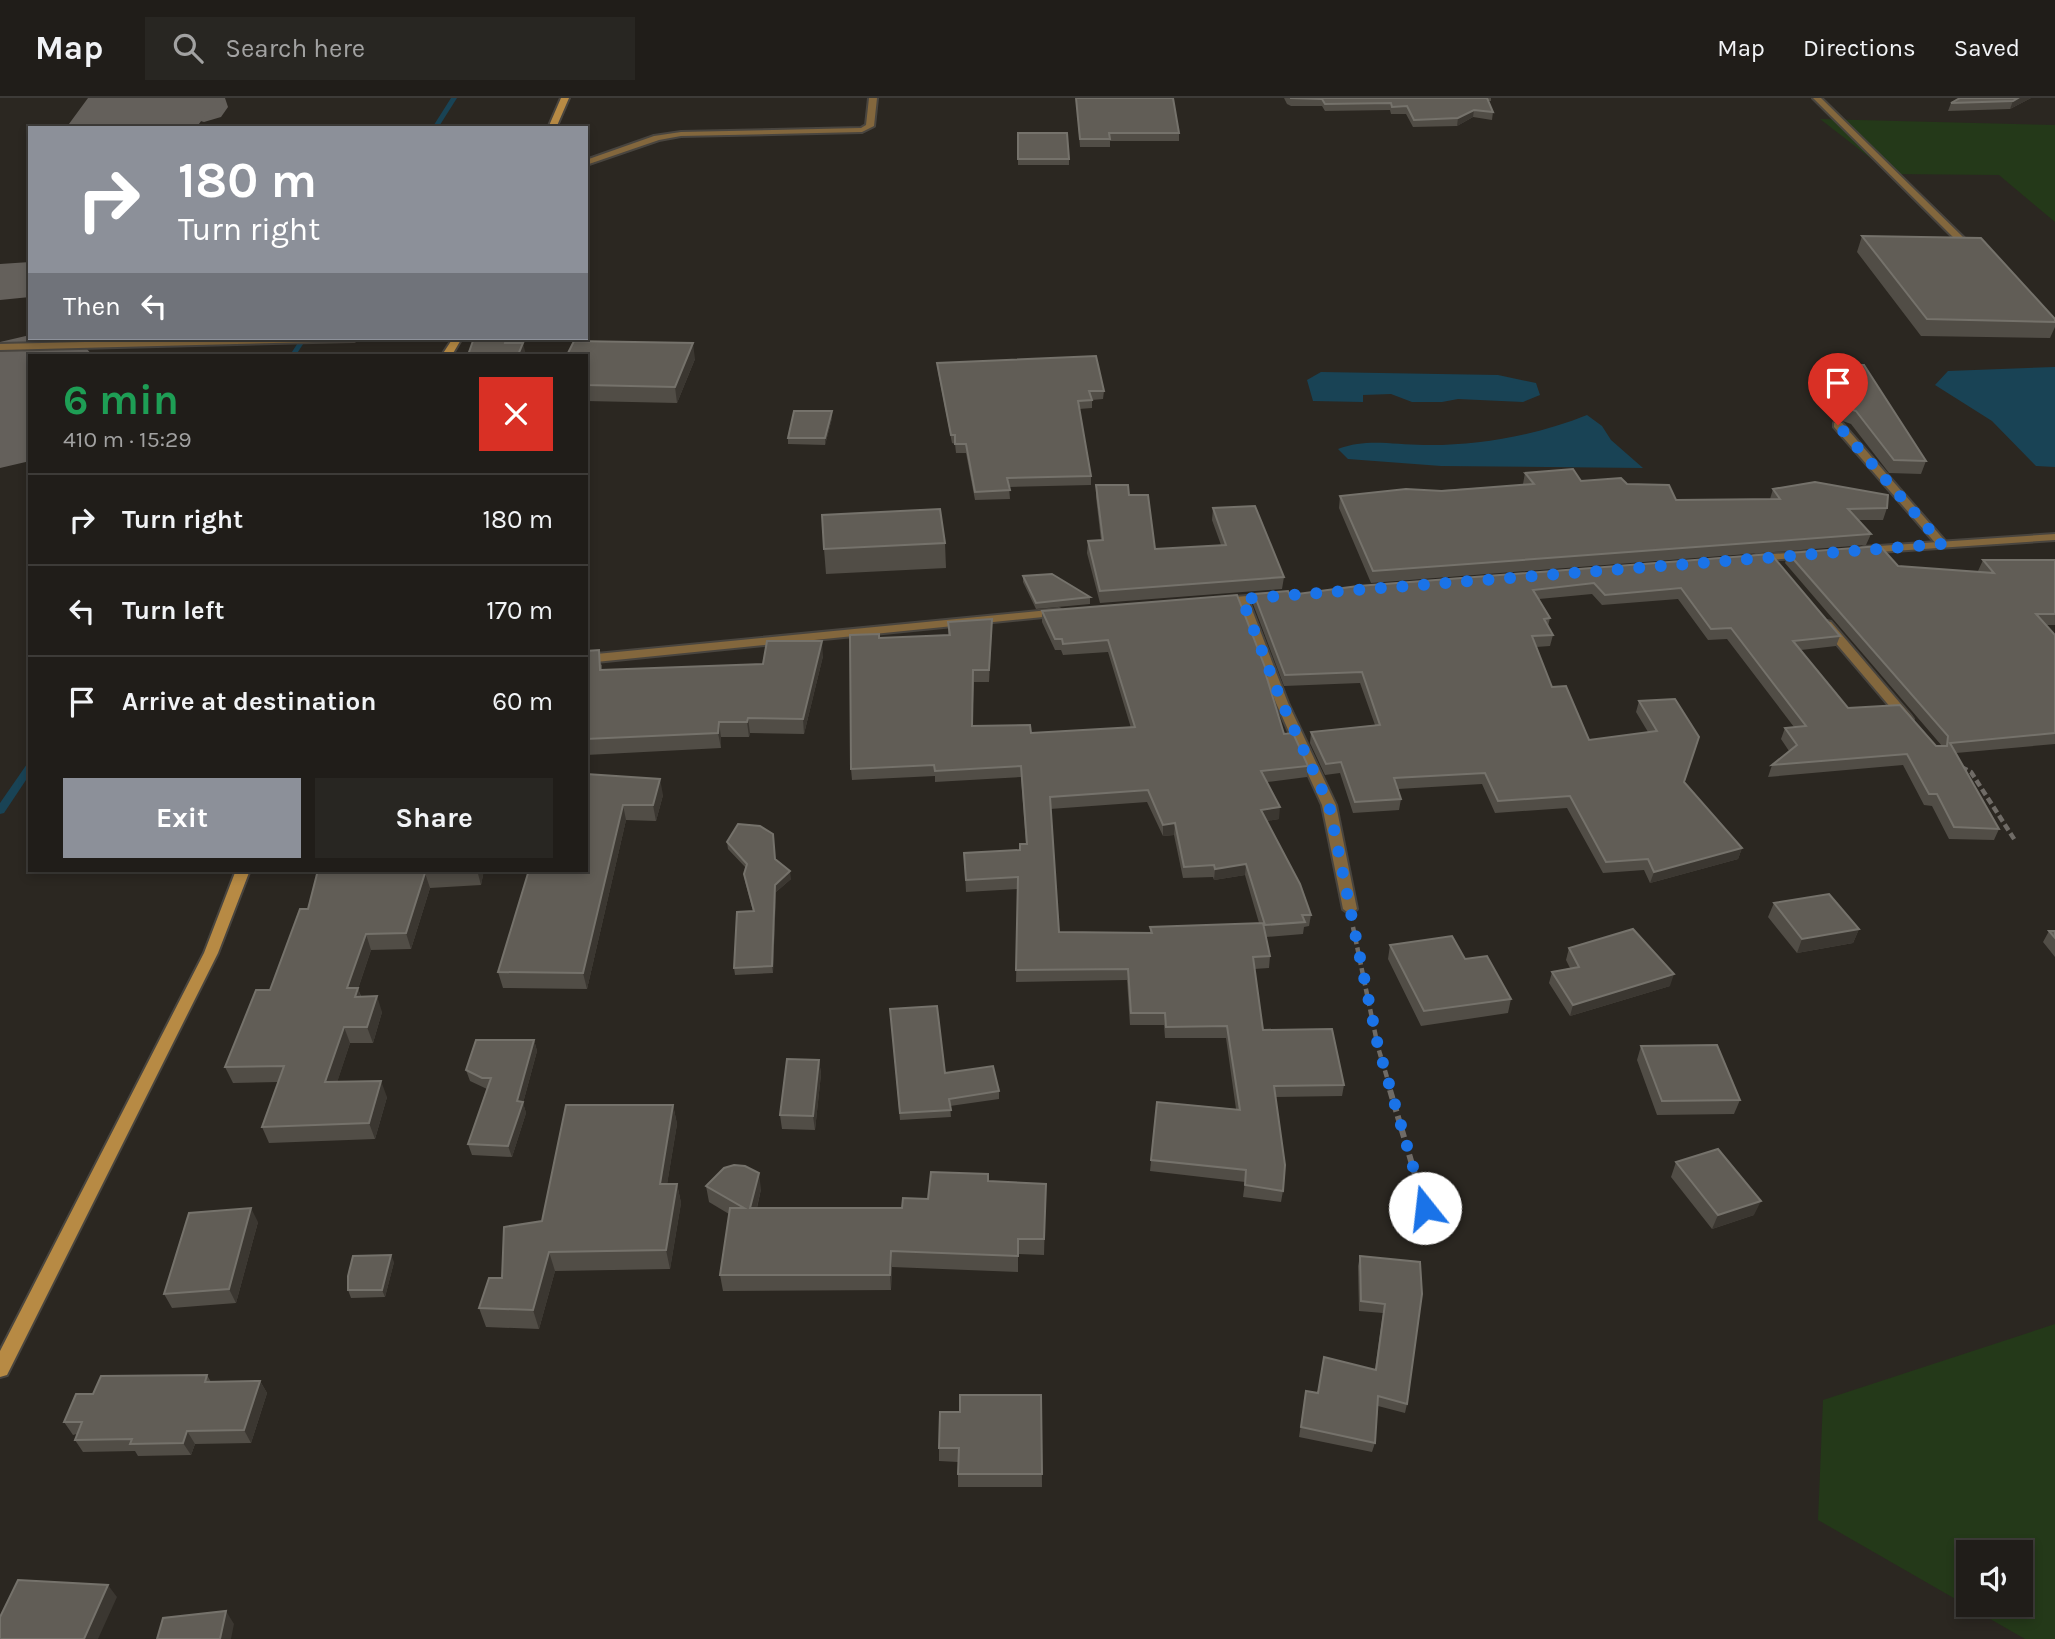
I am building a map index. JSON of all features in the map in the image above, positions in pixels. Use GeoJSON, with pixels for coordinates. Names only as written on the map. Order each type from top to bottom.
{"type":"FeatureCollection","features":[{"type":"Feature","properties":{"kind":"main road"},"geometry":{"type":"LineString","coordinates":[[553,126],[565,98]]}},
{"type":"Feature","properties":{"kind":"main road"},"geometry":{"type":"LineString","coordinates":[[0,1369],[211,953],[242,872]]}},
{"type":"Feature","properties":{"kind":"street"},"geometry":{"type":"LineString","coordinates":[[588,162],[657,138],[681,134],[862,130],[870,126],[873,98]]}},
{"type":"Feature","properties":{"kind":"street"},"geometry":{"type":"LineString","coordinates":[[1817,98],[1962,241]]}},
{"type":"Feature","properties":{"kind":"street"},"geometry":{"type":"LineString","coordinates":[[0,348],[326,340]]}},
{"type":"Feature","properties":{"kind":"street"},"geometry":{"type":"LineString","coordinates":[[1838,425],[1942,544]]}},
{"type":"Feature","properties":{"kind":"street"},"geometry":{"type":"LineString","coordinates":[[1849,551],[2055,537]]}},
{"type":"Feature","properties":{"kind":"street"},"geometry":{"type":"LineString","coordinates":[[1743,559],[1774,562],[1823,553]]}},
{"type":"Feature","properties":{"kind":"street"},"geometry":{"type":"LineString","coordinates":[[1214,601],[1282,596]]}},
{"type":"Feature","properties":{"kind":"street"},"geometry":{"type":"LineString","coordinates":[[1242,599],[1282,703],[1329,805],[1350,909]]}},
{"type":"Feature","properties":{"kind":"street"},"geometry":{"type":"LineString","coordinates":[[588,659],[1078,612]]}},
{"type":"Feature","properties":{"kind":"street"},"geometry":{"type":"LineString","coordinates":[[1821,618],[1917,731]]}},
{"type":"Feature","properties":{"kind":"path"},"geometry":{"type":"LineString","coordinates":[[1959,766],[1971,772],[2016,842]]}},
{"type":"Feature","properties":{"kind":"path"},"geometry":{"type":"LineString","coordinates":[[1350,909],[1378,1046],[1425,1208]]}},
{"type":"Feature","properties":{"kind":"green space"},"geometry":{"type":"Polygon","coordinates":[[[1820,119],[2055,125],[2055,222],[1999,175],[1891,174],[1820,119]]]}},
{"type":"Feature","properties":{"kind":"green space"},"geometry":{"type":"Polygon","coordinates":[[[2055,1324],[2055,1639],[2025,1639],[1987,1617],[2033,1617],[2033,1540],[1956,1540],[1956,1599],[1818,1520],[1823,1400],[2055,1324]]]}},
{"type":"Feature","properties":{"kind":"water"},"geometry":{"type":"Polygon","coordinates":[[[2055,367],[2055,467],[2036,466],[1992,421],[1935,385],[1948,371],[2055,367]]]}},
{"type":"Feature","properties":{"kind":"water"},"geometry":{"type":"Polygon","coordinates":[[[1321,372],[1498,375],[1536,383],[1540,395],[1523,402],[1458,399],[1412,402],[1391,394],[1363,395],[1363,402],[1313,401],[1307,380],[1321,372]]]}},
{"type":"Feature","properties":{"kind":"water"},"geometry":{"type":"Polygon","coordinates":[[[1587,415],[1602,426],[1611,440],[1643,468],[1441,466],[1348,459],[1338,449],[1370,443],[1444,445],[1486,441],[1528,434],[1587,415]]]}},
{"type":"Feature","properties":{"kind":"building"},"geometry":{"type":"Polygon","coordinates":[[[1076,98],[1173,98],[1179,133],[1109,133],[1110,139],[1080,139],[1076,98]]]}},
{"type":"Feature","properties":{"kind":"building"},"geometry":{"type":"Polygon","coordinates":[[[1290,98],[1487,98],[1493,112],[1474,110],[1458,118],[1414,120],[1407,106],[1392,107],[1391,103],[1325,104],[1322,99],[1290,98]]]}},
{"type":"Feature","properties":{"kind":"building"},"geometry":{"type":"Polygon","coordinates":[[[1960,98],[2018,98],[2013,101],[1951,103],[1960,98]]]}},
{"type":"Feature","properties":{"kind":"building"},"geometry":{"type":"Polygon","coordinates":[[[1018,133],[1067,133],[1069,159],[1018,159],[1018,133]]]}},
{"type":"Feature","properties":{"kind":"building"},"geometry":{"type":"Polygon","coordinates":[[[1862,236],[1981,238],[2055,322],[1927,319],[1862,236]]]}},
{"type":"Feature","properties":{"kind":"building"},"geometry":{"type":"Polygon","coordinates":[[[473,340],[523,343],[518,354],[468,354],[473,340]]]}},
{"type":"Feature","properties":{"kind":"building"},"geometry":{"type":"Polygon","coordinates":[[[574,341],[693,343],[675,387],[588,385],[588,354],[568,354],[574,341]]]}},
{"type":"Feature","properties":{"kind":"building"},"geometry":{"type":"Polygon","coordinates":[[[1096,356],[1104,391],[1089,391],[1092,400],[1078,401],[1091,476],[1007,478],[1010,490],[975,492],[966,444],[955,444],[955,435],[951,435],[937,363],[1096,356]]]}},
{"type":"Feature","properties":{"kind":"building"},"geometry":{"type":"Polygon","coordinates":[[[1818,364],[1864,365],[1926,461],[1894,460],[1856,411],[1844,407],[1818,364]]]}},
{"type":"Feature","properties":{"kind":"building"},"geometry":{"type":"Polygon","coordinates":[[[794,411],[832,411],[825,438],[788,438],[794,411]]]}},
{"type":"Feature","properties":{"kind":"building"},"geometry":{"type":"Polygon","coordinates":[[[1573,469],[1581,481],[1621,478],[1627,484],[1669,485],[1676,500],[1780,499],[1773,489],[1815,482],[1888,495],[1887,508],[1848,509],[1871,534],[1373,571],[1340,496],[1406,489],[1442,491],[1534,484],[1525,473],[1573,469]]]}},
{"type":"Feature","properties":{"kind":"building"},"geometry":{"type":"Polygon","coordinates":[[[1096,485],[1128,485],[1129,495],[1148,495],[1155,549],[1226,545],[1213,508],[1255,506],[1284,577],[1100,591],[1088,541],[1103,540],[1096,485]]]}},
{"type":"Feature","properties":{"kind":"building"},"geometry":{"type":"Polygon","coordinates":[[[940,509],[945,543],[824,549],[822,515],[940,509]]]}},
{"type":"Feature","properties":{"kind":"building"},"geometry":{"type":"Polygon","coordinates":[[[1880,546],[1898,566],[1994,573],[1983,560],[2055,560],[2055,614],[2036,614],[2055,635],[2055,733],[1950,743],[1999,829],[1954,827],[1937,794],[1929,794],[1907,754],[1772,765],[1797,745],[1785,728],[1806,726],[1731,628],[1711,629],[1681,588],[1605,595],[1594,583],[1533,590],[1550,618],[1544,619],[1553,635],[1532,636],[1552,687],[1566,686],[1589,740],[1657,731],[1639,701],[1675,699],[1699,737],[1684,782],[1742,848],[1654,872],[1648,859],[1606,862],[1570,796],[1498,801],[1485,773],[1394,778],[1401,799],[1355,802],[1341,762],[1326,764],[1311,732],[1380,725],[1362,672],[1285,675],[1254,594],[1288,591],[1290,595],[1358,586],[1771,554],[1840,636],[1793,641],[1848,708],[1900,705],[1936,746],[1947,746],[1948,736],[1788,553],[1880,546]]]}},
{"type":"Feature","properties":{"kind":"building"},"geometry":{"type":"Polygon","coordinates":[[[1052,574],[1090,597],[1036,603],[1023,576],[1052,574]]]}},
{"type":"Feature","properties":{"kind":"building"},"geometry":{"type":"Polygon","coordinates":[[[1237,595],[1268,675],[1284,734],[1293,733],[1308,766],[1261,771],[1280,807],[1261,810],[1300,884],[1311,915],[1302,915],[1305,922],[1265,925],[1246,864],[1215,869],[1214,865],[1184,867],[1175,823],[1163,825],[1148,790],[1050,797],[1059,932],[1152,933],[1150,927],[1263,923],[1270,956],[1253,957],[1263,1030],[1332,1029],[1344,1085],[1274,1086],[1285,1165],[1283,1191],[1245,1185],[1246,1170],[1151,1160],[1157,1102],[1240,1110],[1227,1026],[1166,1027],[1165,1013],[1131,1013],[1128,969],[1016,970],[1018,877],[966,880],[964,853],[1020,850],[1020,844],[1027,844],[1021,766],[935,771],[934,765],[851,769],[850,635],[879,634],[879,638],[950,635],[948,622],[992,619],[989,670],[973,670],[972,726],[1030,725],[1031,733],[1135,727],[1108,640],[1063,644],[1062,639],[1055,639],[1042,611],[1237,595]]]}},
{"type":"Feature","properties":{"kind":"building"},"geometry":{"type":"Polygon","coordinates":[[[767,641],[822,641],[803,719],[748,718],[747,722],[719,722],[718,733],[588,739],[588,651],[599,650],[600,670],[763,664],[767,641]]]}},
{"type":"Feature","properties":{"kind":"building"},"geometry":{"type":"Polygon","coordinates":[[[588,774],[660,779],[653,805],[623,805],[583,973],[498,972],[528,872],[588,872],[588,774]]]}},
{"type":"Feature","properties":{"kind":"building"},"geometry":{"type":"Polygon","coordinates":[[[738,824],[760,826],[773,834],[775,859],[790,871],[775,885],[772,966],[734,968],[737,912],[754,911],[744,874],[747,864],[727,842],[738,824]]]}},
{"type":"Feature","properties":{"kind":"building"},"geometry":{"type":"Polygon","coordinates":[[[317,872],[438,872],[425,873],[406,933],[366,934],[347,988],[358,988],[355,997],[377,996],[367,1027],[344,1027],[325,1082],[381,1081],[369,1123],[262,1127],[284,1066],[225,1067],[256,990],[270,990],[300,909],[308,909],[317,872]]]}},
{"type":"Feature","properties":{"kind":"building"},"geometry":{"type":"Polygon","coordinates":[[[1829,894],[1859,929],[1802,939],[1774,903],[1829,894]]]}},
{"type":"Feature","properties":{"kind":"building"},"geometry":{"type":"Polygon","coordinates":[[[1633,929],[1674,974],[1573,1005],[1552,972],[1579,967],[1569,948],[1633,929]]]}},
{"type":"Feature","properties":{"kind":"building"},"geometry":{"type":"Polygon","coordinates":[[[1452,936],[1465,959],[1487,956],[1511,999],[1424,1011],[1390,945],[1452,936]]]}},
{"type":"Feature","properties":{"kind":"building"},"geometry":{"type":"Polygon","coordinates":[[[937,1006],[945,1073],[993,1066],[999,1091],[949,1099],[951,1110],[900,1113],[890,1009],[937,1006]]]}},
{"type":"Feature","properties":{"kind":"building"},"geometry":{"type":"Polygon","coordinates":[[[476,1040],[534,1040],[517,1101],[523,1102],[508,1146],[468,1144],[491,1078],[482,1078],[466,1070],[476,1040]]]}},
{"type":"Feature","properties":{"kind":"building"},"geometry":{"type":"Polygon","coordinates":[[[1717,1045],[1740,1100],[1662,1101],[1641,1046],[1717,1045]]]}},
{"type":"Feature","properties":{"kind":"building"},"geometry":{"type":"Polygon","coordinates":[[[787,1059],[819,1060],[813,1116],[780,1115],[787,1059]]]}},
{"type":"Feature","properties":{"kind":"building"},"geometry":{"type":"Polygon","coordinates":[[[566,1105],[673,1105],[660,1184],[677,1184],[666,1250],[549,1252],[533,1310],[479,1308],[489,1278],[502,1278],[504,1227],[542,1221],[566,1105]]]}},
{"type":"Feature","properties":{"kind":"building"},"geometry":{"type":"Polygon","coordinates":[[[1718,1149],[1761,1201],[1718,1215],[1676,1162],[1718,1149]]]}},
{"type":"Feature","properties":{"kind":"building"},"geometry":{"type":"Polygon","coordinates":[[[745,1166],[759,1173],[750,1208],[902,1208],[903,1198],[928,1199],[931,1172],[988,1174],[988,1181],[1046,1184],[1044,1239],[1018,1239],[1018,1256],[891,1251],[890,1275],[720,1275],[730,1208],[744,1208],[706,1186],[724,1168],[745,1166]]]}},
{"type":"Feature","properties":{"kind":"building"},"geometry":{"type":"Polygon","coordinates":[[[251,1208],[229,1289],[164,1294],[189,1213],[251,1208]]]}},
{"type":"Feature","properties":{"kind":"building"},"geometry":{"type":"Polygon","coordinates":[[[391,1255],[382,1290],[348,1290],[353,1256],[391,1255]]]}},
{"type":"Feature","properties":{"kind":"building"},"geometry":{"type":"Polygon","coordinates":[[[1360,1256],[1420,1262],[1422,1294],[1407,1404],[1378,1396],[1375,1443],[1301,1427],[1306,1391],[1318,1393],[1324,1357],[1376,1370],[1385,1304],[1361,1301],[1360,1256]]]}},
{"type":"Feature","properties":{"kind":"building"},"geometry":{"type":"Polygon","coordinates":[[[207,1375],[205,1382],[260,1381],[244,1430],[187,1431],[183,1443],[130,1444],[132,1439],[75,1440],[82,1422],[64,1422],[76,1394],[93,1394],[101,1376],[207,1375]]]}},
{"type":"Feature","properties":{"kind":"building"},"geometry":{"type":"Polygon","coordinates":[[[960,1395],[1041,1395],[1042,1474],[958,1474],[959,1448],[939,1448],[940,1412],[960,1412],[960,1395]]]}},
{"type":"Feature","properties":{"kind":"building"},"geometry":{"type":"Polygon","coordinates":[[[18,1580],[108,1585],[84,1639],[0,1639],[0,1617],[18,1580]]]}},
{"type":"Feature","properties":{"kind":"building"},"geometry":{"type":"Polygon","coordinates":[[[226,1611],[220,1639],[157,1639],[163,1618],[226,1611]]]}},
{"type":"Feature","properties":{"kind":"waterway"},"geometry":{"type":"LineString","coordinates":[[436,126],[454,98]]}},
{"type":"Feature","properties":{"kind":"waterway"},"geometry":{"type":"LineString","coordinates":[[294,354],[303,340]]}},
{"type":"Feature","properties":{"kind":"waterway"},"geometry":{"type":"LineString","coordinates":[[0,811],[28,769]]}},
{"type":"Feature","properties":{"kind":"taxiway"},"geometry":{"type":"LineString","coordinates":[[201,98],[204,107]]}},
{"type":"Feature","properties":{"kind":"taxiway"},"geometry":{"type":"LineString","coordinates":[[0,282],[28,279]]}},
{"type":"Feature","properties":{"kind":"runway"},"geometry":{"type":"LineString","coordinates":[[130,126],[158,98]]}},
{"type":"Feature","properties":{"kind":"runway"},"geometry":{"type":"LineString","coordinates":[[0,418],[28,385]]}},
{"type":"Feature","properties":{"kind":"route"},"geometry":{"type":"LineString","coordinates":[[1425,1208],[1378,1046],[1329,805],[1282,703],[1242,599],[1942,544],[1838,425]]}}]}
